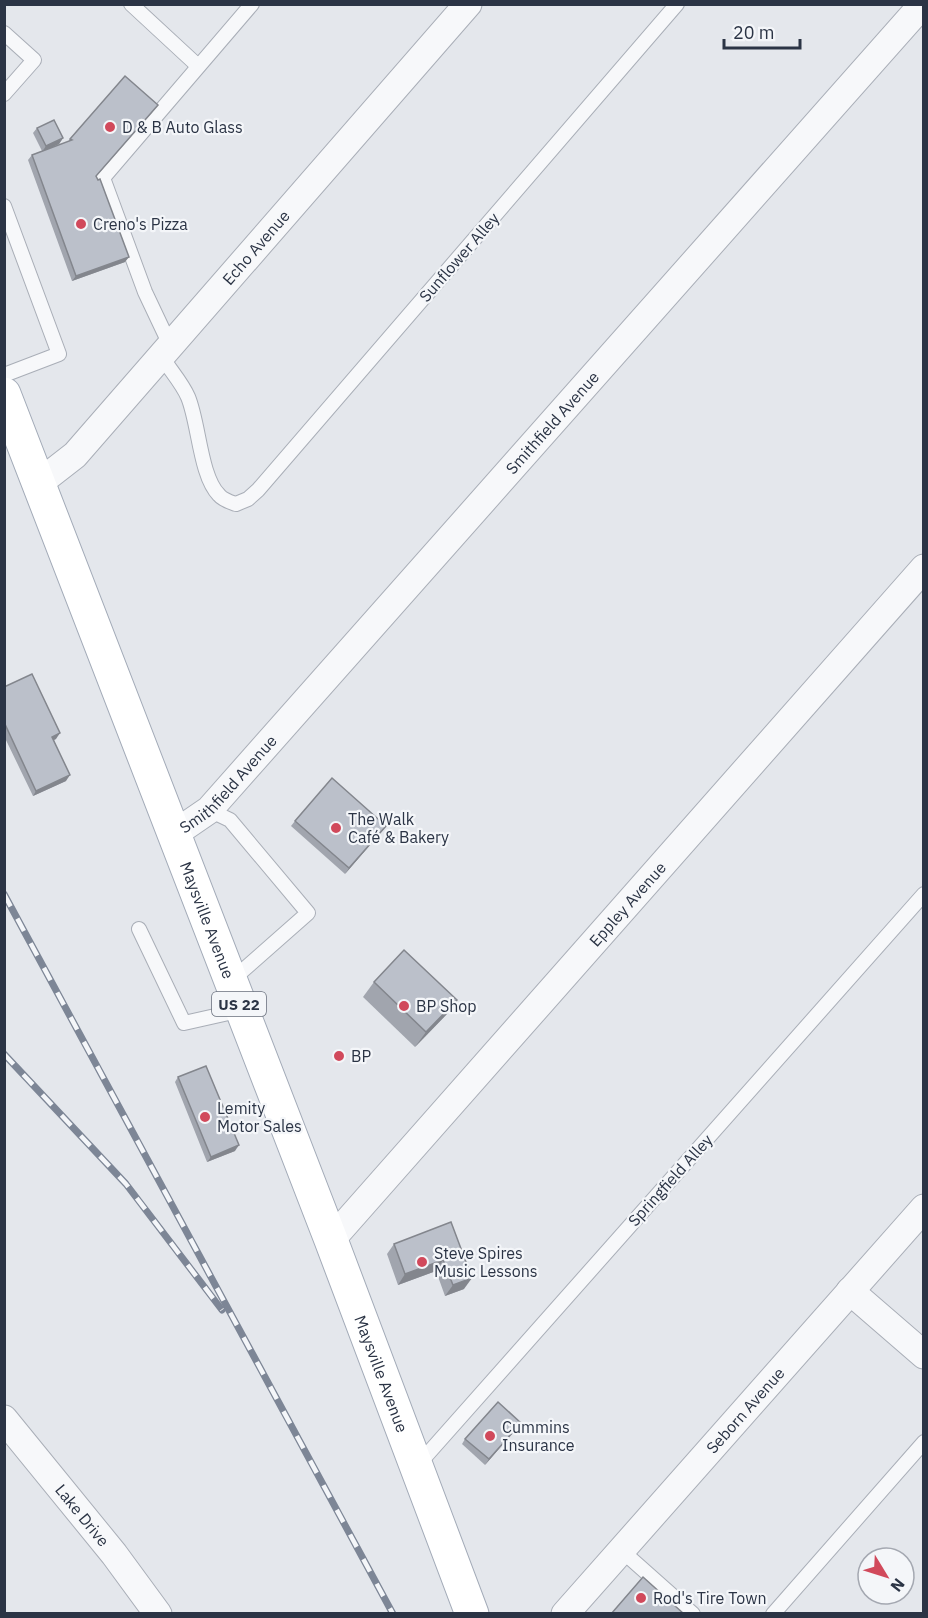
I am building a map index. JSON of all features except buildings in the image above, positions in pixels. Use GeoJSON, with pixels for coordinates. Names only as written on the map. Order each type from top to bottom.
{"type":"FeatureCollection","features":[{"type":"Feature","properties":{"kind":"main road","name":"Maysville Avenue"},"geometry":{"type":"LineString","coordinates":[[4,394],[331,1240],[472,1614]]}},
{"type":"Feature","properties":{"kind":"street","name":"Echo Avenue"},"geometry":{"type":"LineString","coordinates":[[39,483],[75,455],[468,4]]}},
{"type":"Feature","properties":{"kind":"street","name":"Smithfield Avenue"},"geometry":{"type":"LineString","coordinates":[[174,834],[209,810],[923,4]]}},
{"type":"Feature","properties":{"kind":"street","name":"Eppley Avenue"},"geometry":{"type":"LineString","coordinates":[[331,1240],[924,568]]}},
{"type":"Feature","properties":{"kind":"street","name":"Seborn Avenue"},"geometry":{"type":"LineString","coordinates":[[565,1614],[924,1208]]}},
{"type":"Feature","properties":{"kind":"street"},"geometry":{"type":"LineString","coordinates":[[850,1291],[924,1355]]}},
{"type":"Feature","properties":{"kind":"street","name":"Lake Drive"},"geometry":{"type":"LineString","coordinates":[[4,1419],[114,1554],[158,1614]]}},
{"type":"Feature","properties":{"kind":"lane"},"geometry":{"type":"LineString","coordinates":[[131,4],[198,66]]}},
{"type":"Feature","properties":{"kind":"lane"},"geometry":{"type":"LineString","coordinates":[[166,352],[103,178],[252,4]]}},
{"type":"Feature","properties":{"kind":"lane","name":"Sunflower Alley"},"geometry":{"type":"LineString","coordinates":[[166,352],[194,413],[206,470],[212,485],[220,496],[236,504],[248,499],[677,4]]}},
{"type":"Feature","properties":{"kind":"lane"},"geometry":{"type":"LineString","coordinates":[[4,33],[34,60],[4,94]]}},
{"type":"Feature","properties":{"kind":"lane"},"geometry":{"type":"LineString","coordinates":[[4,206],[59,354],[4,375]]}},
{"type":"Feature","properties":{"kind":"lane"},"geometry":{"type":"LineString","coordinates":[[139,929],[184,1023],[236,996],[308,913],[230,820],[209,810]]}},
{"type":"Feature","properties":{"kind":"lane","name":"Springfield Alley"},"geometry":{"type":"LineString","coordinates":[[417,1466],[924,894]]}},
{"type":"Feature","properties":{"kind":"lane"},"geometry":{"type":"LineString","coordinates":[[773,1614],[924,1442]]}},
{"type":"Feature","properties":{"kind":"lane"},"geometry":{"type":"LineString","coordinates":[[621,1550],[693,1614]]}},
{"type":"Feature","properties":{"kind":"railway"},"geometry":{"type":"LineString","coordinates":[[4,894],[393,1614]]}},
{"type":"Feature","properties":{"kind":"railway"},"geometry":{"type":"LineString","coordinates":[[4,1054],[126,1184],[222,1310]]}},
{"type":"Feature","properties":{"kind":"place","name":"D & B Auto Glass"},"geometry":{"type":"Point","coordinates":[110,127]}},
{"type":"Feature","properties":{"kind":"place","name":"Creno's Pizza"},"geometry":{"type":"Point","coordinates":[81,224]}},
{"type":"Feature","properties":{"kind":"place","name":"The Walk Café & Bakery"},"geometry":{"type":"Point","coordinates":[336,828]}},
{"type":"Feature","properties":{"kind":"place","name":"BP Shop"},"geometry":{"type":"Point","coordinates":[404,1006]}},
{"type":"Feature","properties":{"kind":"place","name":"BP"},"geometry":{"type":"Point","coordinates":[339,1056]}},
{"type":"Feature","properties":{"kind":"place","name":"Lemity Motor Sales"},"geometry":{"type":"Point","coordinates":[205,1117]}},
{"type":"Feature","properties":{"kind":"place","name":"Steve Spires Music Lessons"},"geometry":{"type":"Point","coordinates":[422,1262]}},
{"type":"Feature","properties":{"kind":"place","name":"Cummins Insurance"},"geometry":{"type":"Point","coordinates":[490,1436]}},
{"type":"Feature","properties":{"kind":"place","name":"Rod's Tire Town"},"geometry":{"type":"Point","coordinates":[641,1598]}}]}
